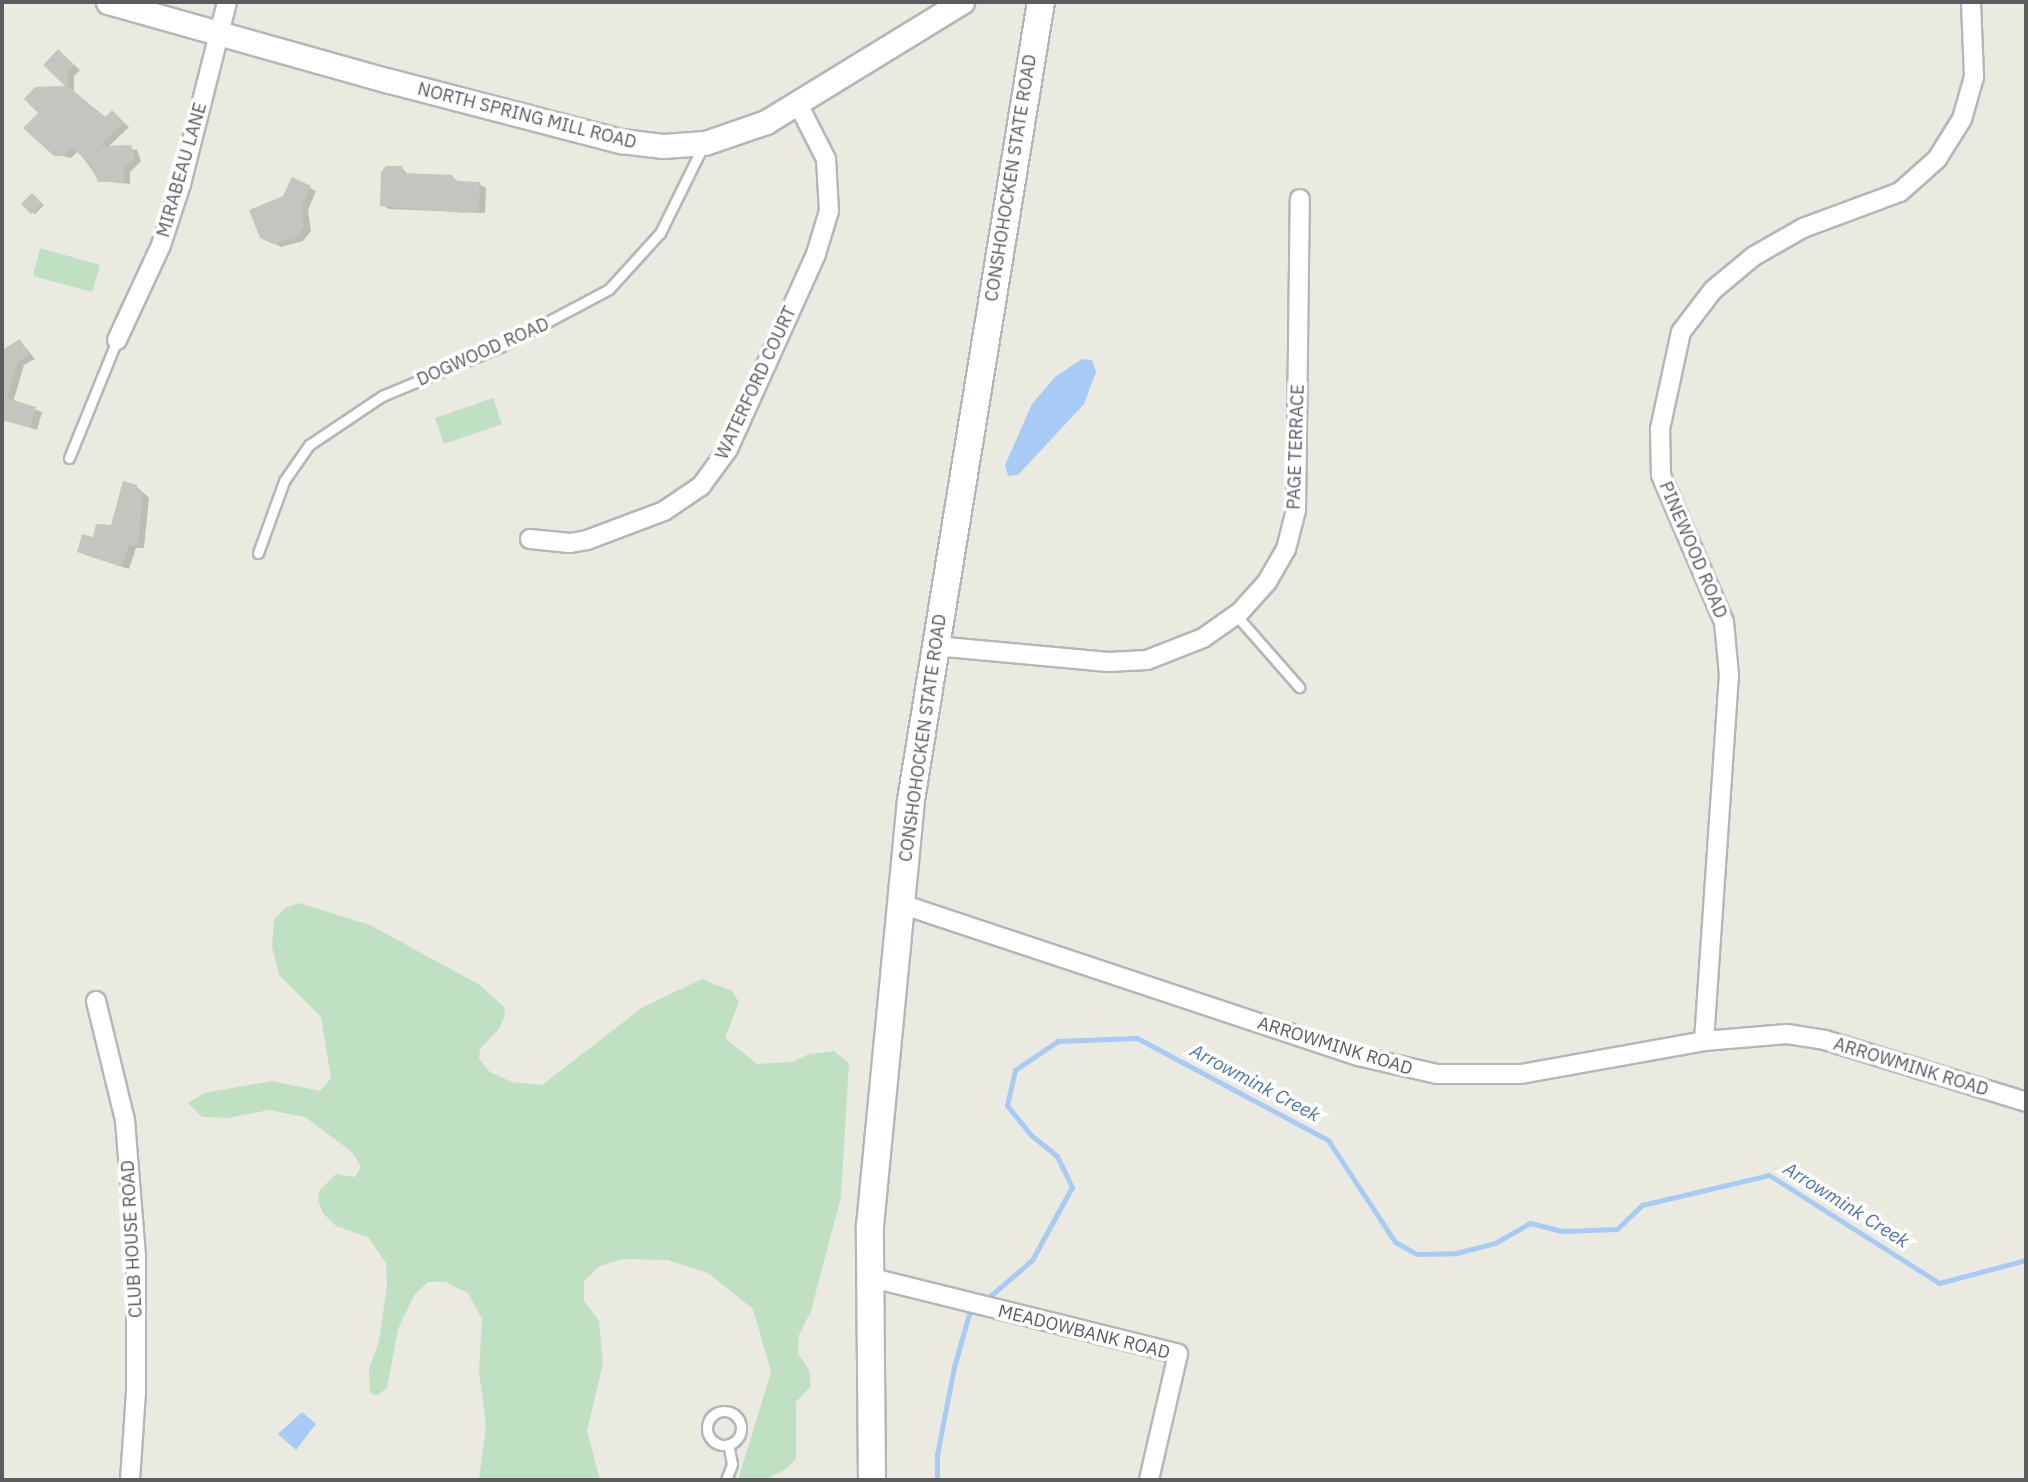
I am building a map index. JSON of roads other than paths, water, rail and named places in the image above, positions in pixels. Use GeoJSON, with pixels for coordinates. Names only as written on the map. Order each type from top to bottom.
{"type":"FeatureCollection","features":[{"type":"Feature","properties":{"kind":"main road","name":"CONSHOHOCKEN STATE ROAD"},"geometry":{"type":"LineString","coordinates":[[872,1480],[868,1277],[911,800],[1041,2]]}},
{"type":"Feature","properties":{"kind":"street","name":"NORTH SPRING MILL ROAD"},"geometry":{"type":"LineString","coordinates":[[108,2],[218,34],[621,141],[663,146],[705,143],[746,131],[798,103],[962,2]]}},
{"type":"Feature","properties":{"kind":"street","name":"MIRABEAU LANE"},"geometry":{"type":"LineString","coordinates":[[117,340],[161,245],[227,2]]}},
{"type":"Feature","properties":{"kind":"street","name":"PINEWOOD ROAD"},"geometry":{"type":"LineString","coordinates":[[1704,1041],[1730,674],[1724,622],[1661,475],[1660,429],[1681,332],[1713,290],[1754,256],[1803,228],[1900,192],[1937,159],[1962,119],[1974,78],[1971,2]]}},
{"type":"Feature","properties":{"kind":"street","name":"WATERFORD COURT"},"geometry":{"type":"LineString","coordinates":[[530,539],[570,543],[587,540],[664,511],[701,486],[722,459],[816,254],[829,211],[826,159],[798,103]]}},
{"type":"Feature","properties":{"kind":"street","name":"PAGE TERRACE"},"geometry":{"type":"LineString","coordinates":[[935,646],[1108,662],[1147,660],[1185,648],[1236,615],[1278,567],[1296,510],[1300,199]]}},
{"type":"Feature","properties":{"kind":"street","name":"ARROWMINK ROAD"},"geometry":{"type":"LineString","coordinates":[[901,904],[1358,1056],[1437,1074],[1521,1074],[1704,1041],[1787,1034],[1825,1040],[2026,1102]]}},
{"type":"Feature","properties":{"kind":"street","name":"CLUB HOUSE ROAD"},"geometry":{"type":"LineString","coordinates":[[96,1001],[125,1120],[136,1257],[136,1392],[130,1480]]}},
{"type":"Feature","properties":{"kind":"street","name":"MEADOWBANK ROAD"},"geometry":{"type":"LineString","coordinates":[[868,1277],[1178,1354],[1149,1480]]}},
{"type":"Feature","properties":{"kind":"lane","name":"DOGWOOD ROAD"},"geometry":{"type":"LineString","coordinates":[[258,553],[284,481],[309,445],[382,396],[502,346],[608,289],[660,233],[705,143]]}},
{"type":"Feature","properties":{"kind":"lane"},"geometry":{"type":"LineString","coordinates":[[69,458],[117,340]]}},
{"type":"Feature","properties":{"kind":"lane"},"geometry":{"type":"LineString","coordinates":[[1236,615],[1299,687]]}},
{"type":"Feature","properties":{"kind":"lane"},"geometry":{"type":"LineString","coordinates":[[726,1480],[732,1464],[728,1444]]}},
{"type":"Feature","properties":{"kind":"water"},"geometry":{"type":"Polygon","coordinates":[[[1082,359],[1092,360],[1096,372],[1084,404],[1018,475],[1008,476],[1005,465],[1032,404],[1055,377],[1082,359]]]}},
{"type":"Feature","properties":{"kind":"water"},"geometry":{"type":"Polygon","coordinates":[[[302,1412],[316,1424],[296,1450],[278,1434],[302,1412]]]}},
{"type":"Feature","properties":{"kind":"waterway","name":"Arrowmink Creek"},"geometry":{"type":"LineString","coordinates":[[983,1302],[1032,1260],[1072,1187],[1057,1156],[1031,1135],[1007,1105],[1015,1070],[1058,1041],[1137,1038],[1328,1140],[1395,1242],[1417,1254],[1456,1253],[1495,1243],[1530,1223],[1563,1231],[1617,1229],[1642,1205],[1769,1175],[1939,1283],[2026,1260]]}},
{"type":"Feature","properties":{"kind":"waterway","name":"Arrowmink Creek"},"geometry":{"type":"LineString","coordinates":[[937,1480],[937,1455],[954,1367],[969,1314],[976,1308]]}}]}
